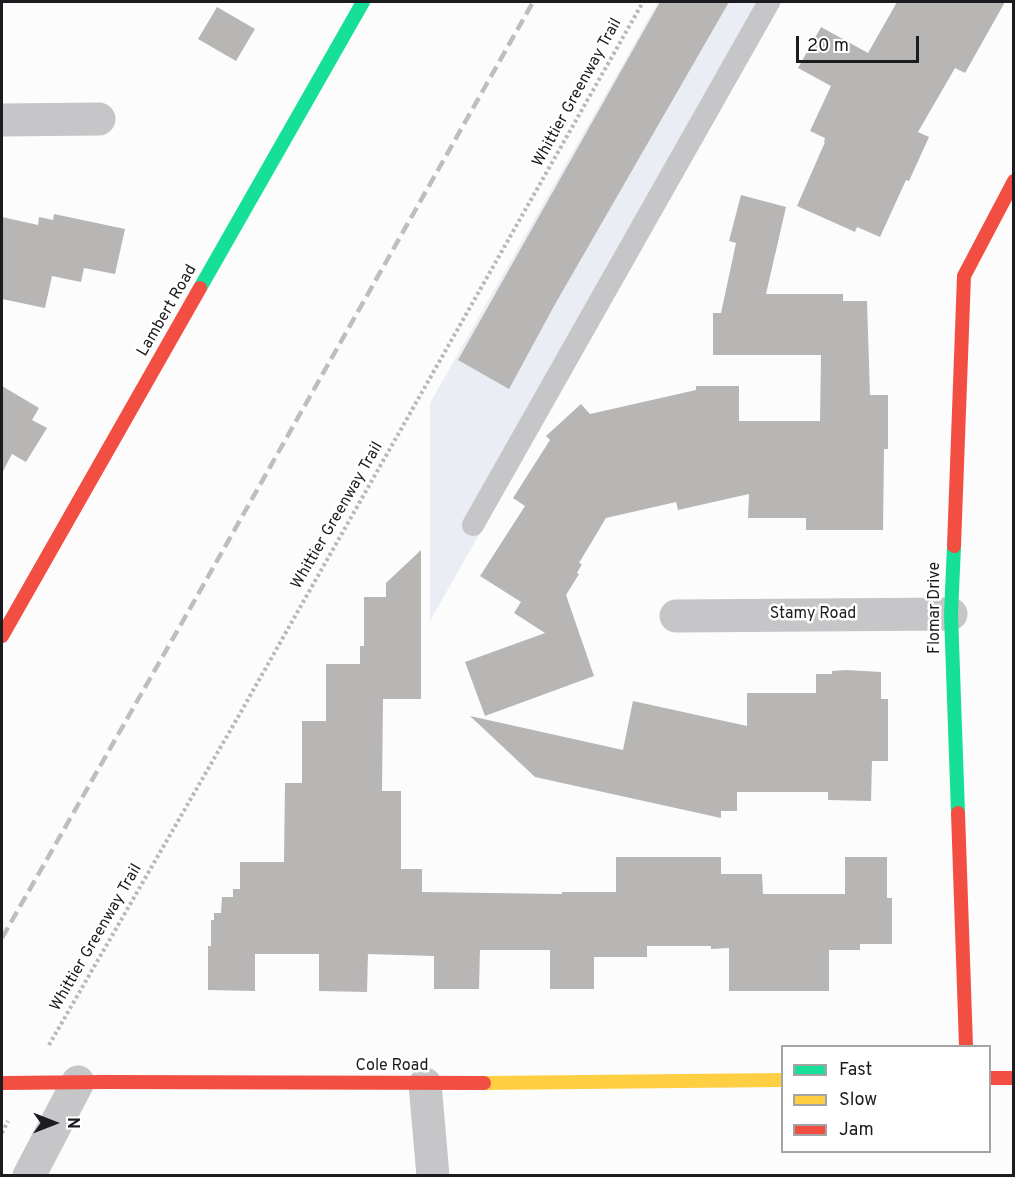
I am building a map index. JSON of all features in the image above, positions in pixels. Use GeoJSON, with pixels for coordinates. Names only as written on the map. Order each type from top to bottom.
{"type":"FeatureCollection","features":[{"type":"Feature","properties":{"kind":"street","name":"Lambert Road"},"geometry":{"type":"LineString","coordinates":[[2,636],[363,2]]}},
{"type":"Feature","properties":{"kind":"street"},"geometry":{"type":"LineString","coordinates":[[2,120],[99,119]]}},
{"type":"Feature","properties":{"kind":"street","name":"Flomar Drive"},"geometry":{"type":"LineString","coordinates":[[966,1045],[951,614],[964,276],[1014,181]]}},
{"type":"Feature","properties":{"kind":"street","name":"Stamy Road"},"geometry":{"type":"LineString","coordinates":[[676,616],[951,614]]}},
{"type":"Feature","properties":{"kind":"street"},"geometry":{"type":"LineString","coordinates":[[991,1078],[1014,1078]]}},
{"type":"Feature","properties":{"kind":"street","name":"Cole Road"},"geometry":{"type":"LineString","coordinates":[[2,1083],[425,1084],[781,1080]]}},
{"type":"Feature","properties":{"kind":"street"},"geometry":{"type":"LineString","coordinates":[[29,1176],[78,1082]]}},
{"type":"Feature","properties":{"kind":"street"},"geometry":{"type":"LineString","coordinates":[[425,1084],[433,1176]]}},
{"type":"Feature","properties":{"kind":"lane"},"geometry":{"type":"LineString","coordinates":[[473,525],[769,2]]}},
{"type":"Feature","properties":{"kind":"path","name":"Whittier Greenway Trail"},"geometry":{"type":"LineString","coordinates":[[51,1041],[643,2]]}},
{"type":"Feature","properties":{"kind":"shaded area"},"geometry":{"type":"Polygon","coordinates":[[[658,2],[782,2],[430,621],[430,403],[658,2]]]}},
{"type":"Feature","properties":{"kind":"building"},"geometry":{"type":"Polygon","coordinates":[[[660,2],[729,2],[554,306],[509,389],[458,360],[660,2]]]}},
{"type":"Feature","properties":{"kind":"building"},"geometry":{"type":"Polygon","coordinates":[[[897,2],[1005,2],[965,73],[955,68],[918,132],[929,137],[880,237],[857,227],[855,232],[797,206],[825,142],[825,138],[810,131],[831,86],[798,68],[821,27],[868,53],[897,2]]]}},
{"type":"Feature","properties":{"kind":"building"},"geometry":{"type":"Polygon","coordinates":[[[217,7],[255,29],[236,61],[198,39],[217,7]]]}},
{"type":"Feature","properties":{"kind":"building"},"geometry":{"type":"Polygon","coordinates":[[[741,195],[786,207],[766,294],[843,294],[843,301],[867,301],[870,395],[888,395],[888,449],[884,449],[883,530],[806,530],[806,518],[748,518],[749,494],[678,510],[676,502],[606,518],[579,563],[582,564],[577,573],[579,574],[566,595],[594,676],[485,716],[465,662],[545,633],[514,613],[521,602],[480,576],[525,506],[513,498],[550,440],[546,436],[581,404],[590,414],[696,390],[696,386],[739,386],[739,421],[820,421],[821,355],[713,355],[713,313],[721,313],[736,243],[729,241],[741,195]]]}},
{"type":"Feature","properties":{"kind":"building"},"geometry":{"type":"Polygon","coordinates":[[[54,214],[125,229],[115,274],[84,268],[81,282],[52,276],[45,308],[2,299],[2,217],[38,225],[39,217],[53,220],[54,214]]]}},
{"type":"Feature","properties":{"kind":"building"},"geometry":{"type":"Polygon","coordinates":[[[2,386],[39,408],[32,420],[47,428],[26,462],[12,454],[2,473],[2,386]]]}},
{"type":"Feature","properties":{"kind":"building"},"geometry":{"type":"Polygon","coordinates":[[[421,550],[421,699],[383,699],[382,791],[401,791],[401,869],[422,869],[422,892],[562,894],[562,892],[616,892],[616,857],[721,857],[721,874],[762,874],[763,894],[845,894],[845,857],[887,857],[887,898],[892,898],[892,944],[860,944],[860,950],[829,950],[829,991],[729,991],[729,948],[711,949],[711,946],[647,946],[647,957],[594,957],[594,989],[550,989],[550,950],[480,950],[479,989],[434,989],[434,956],[368,954],[367,992],[319,991],[319,954],[255,954],[255,991],[208,990],[208,946],[211,946],[211,920],[214,920],[214,913],[221,913],[222,897],[233,897],[233,889],[240,889],[240,862],[284,862],[285,783],[302,783],[302,721],[326,721],[326,664],[360,664],[360,646],[364,646],[364,597],[386,597],[386,583],[421,550]]]}},
{"type":"Feature","properties":{"kind":"building"},"geometry":{"type":"Polygon","coordinates":[[[832,671],[881,672],[881,699],[888,699],[888,761],[872,761],[871,801],[828,800],[828,792],[737,792],[737,811],[721,811],[721,818],[535,777],[470,716],[623,750],[633,701],[747,726],[747,693],[816,693],[816,674],[832,674],[832,671]]]}},
{"type":"Feature","properties":{"kind":"railway"},"geometry":{"type":"LineString","coordinates":[[2,938],[533,2]]}},
{"type":"Feature","properties":{"kind":"traffic: fast"},"geometry":{"type":"LineString","coordinates":[[200,288],[363,2]]}},
{"type":"Feature","properties":{"kind":"traffic: fast"},"geometry":{"type":"LineString","coordinates":[[954,546],[951,614],[958,813]]}},
{"type":"Feature","properties":{"kind":"traffic: slow"},"geometry":{"type":"LineString","coordinates":[[484,1083],[781,1080]]}},
{"type":"Feature","properties":{"kind":"traffic: jam"},"geometry":{"type":"LineString","coordinates":[[954,546],[964,276],[1014,181]]}},
{"type":"Feature","properties":{"kind":"traffic: jam"},"geometry":{"type":"LineString","coordinates":[[2,636],[200,288]]}},
{"type":"Feature","properties":{"kind":"traffic: jam"},"geometry":{"type":"LineString","coordinates":[[958,813],[966,1045]]}},
{"type":"Feature","properties":{"kind":"traffic: jam"},"geometry":{"type":"LineString","coordinates":[[991,1078],[1014,1078]]}},
{"type":"Feature","properties":{"kind":"traffic: jam"},"geometry":{"type":"LineString","coordinates":[[2,1083],[484,1083]]}}]}
